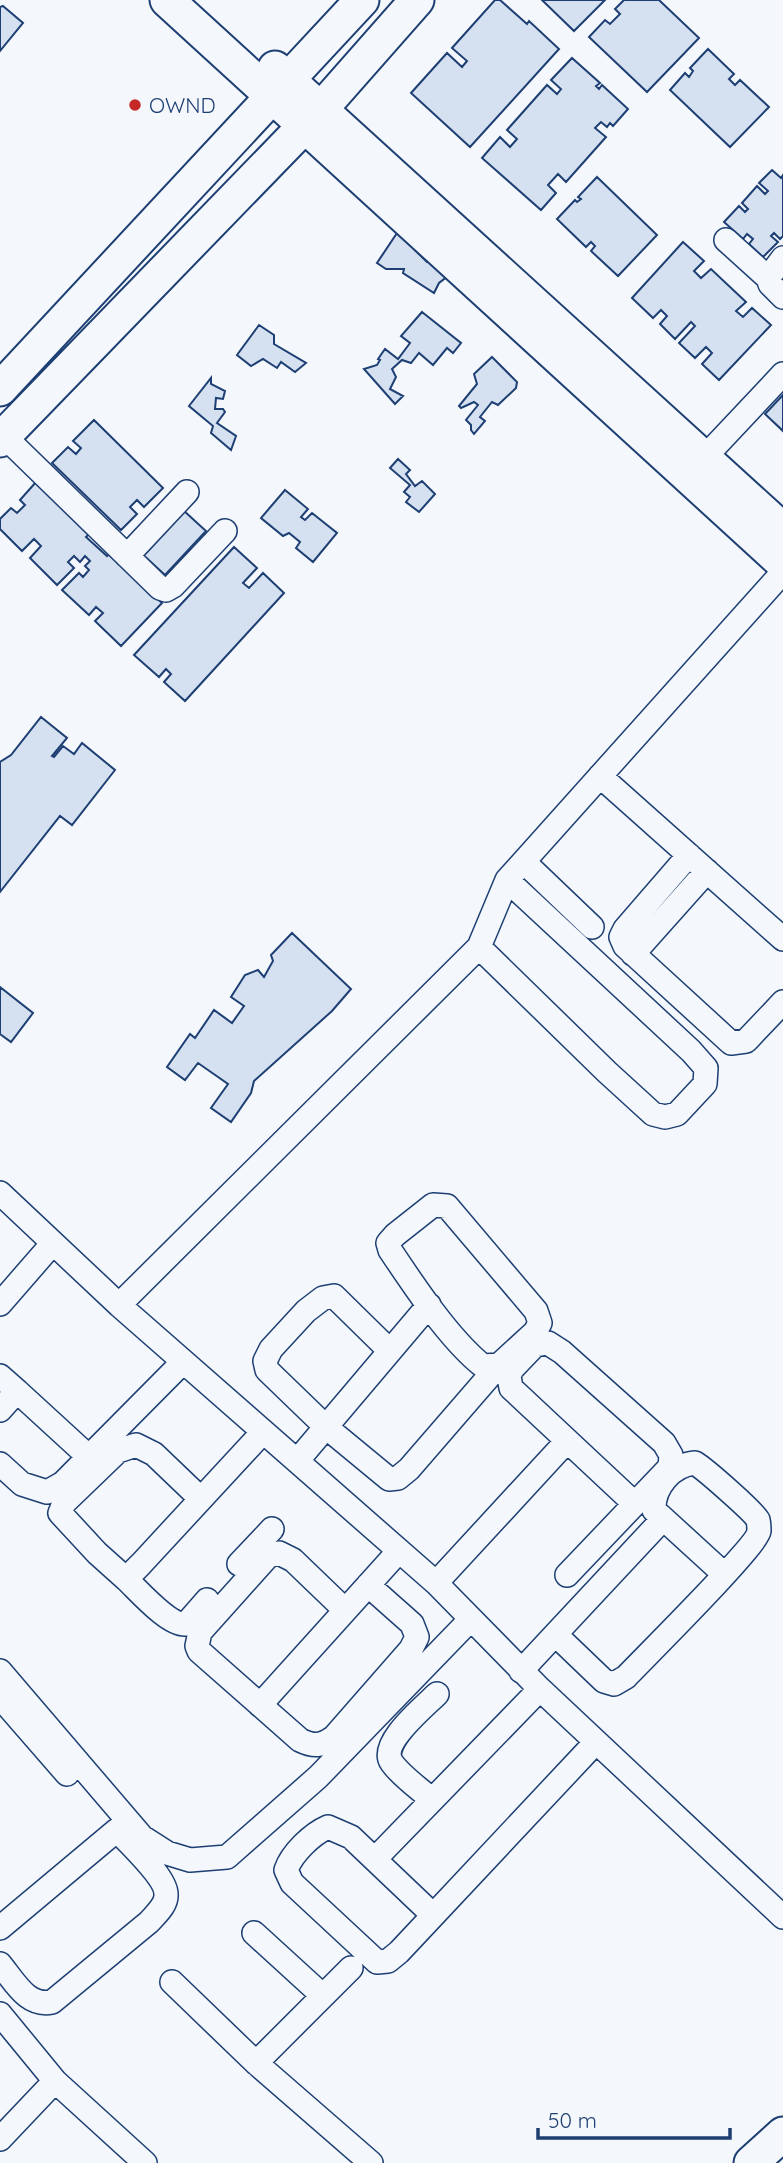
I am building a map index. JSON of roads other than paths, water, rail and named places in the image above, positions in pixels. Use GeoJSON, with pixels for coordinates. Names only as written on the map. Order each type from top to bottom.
{"type":"FeatureCollection","features":[{"type":"Feature","properties":{"kind":"street"},"geometry":{"type":"LineString","coordinates":[[167,0],[281,89],[783,530]]}},
{"type":"Feature","properties":{"kind":"street"},"geometry":{"type":"LineString","coordinates":[[201,0],[281,89]]}},
{"type":"Feature","properties":{"kind":"street"},"geometry":{"type":"LineString","coordinates":[[0,390],[362,0]]}},
{"type":"Feature","properties":{"kind":"street"},"geometry":{"type":"LineString","coordinates":[[225,531],[173,586],[166,590],[160,588],[2,438],[313,117],[417,0]]}},
{"type":"Feature","properties":{"kind":"street"},"geometry":{"type":"LineString","coordinates":[[313,117],[783,563]]}},
{"type":"Feature","properties":{"kind":"street"},"geometry":{"type":"LineString","coordinates":[[726,240],[768,278],[783,297]]}},
{"type":"Feature","properties":{"kind":"street"},"geometry":{"type":"LineString","coordinates":[[768,278],[783,258]]}},
{"type":"Feature","properties":{"kind":"street"},"geometry":{"type":"LineString","coordinates":[[704,458],[783,374]]}},
{"type":"Feature","properties":{"kind":"street"},"geometry":{"type":"LineString","coordinates":[[127,556],[187,492]]}},
{"type":"Feature","properties":{"kind":"street"},"geometry":{"type":"LineString","coordinates":[[119,1305],[479,947],[507,880],[783,572]]}},
{"type":"Feature","properties":{"kind":"street"},"geometry":{"type":"LineString","coordinates":[[600,776],[783,939]]}},
{"type":"Feature","properties":{"kind":"street"},"geometry":{"type":"LineString","coordinates":[[689,855],[621,937],[625,946],[731,1043],[746,1041],[783,1002]]}},
{"type":"Feature","properties":{"kind":"street"},"geometry":{"type":"LineString","coordinates":[[524,862],[592,927]]}},
{"type":"Feature","properties":{"kind":"street"},"geometry":{"type":"LineString","coordinates":[[634,954],[707,872]]}},
{"type":"Feature","properties":{"kind":"street"},"geometry":{"type":"LineString","coordinates":[[479,947],[653,1114],[665,1117],[677,1114],[705,1084],[706,1068],[691,1051],[507,880]]}},
{"type":"Feature","properties":{"kind":"street"},"geometry":{"type":"LineString","coordinates":[[0,1193],[119,1305],[436,1583],[540,1689],[783,1917]]}},
{"type":"Feature","properties":{"kind":"street"},"geometry":{"type":"LineString","coordinates":[[390,1351],[334,1296],[323,1298],[306,1311],[271,1349],[265,1361],[267,1370],[326,1427],[389,1479],[398,1478],[409,1469],[499,1365],[535,1332],[540,1323],[536,1311],[447,1206],[433,1205],[395,1235],[388,1243],[390,1251],[429,1305],[472,1357],[483,1366],[499,1365]]}},
{"type":"Feature","properties":{"kind":"street"},"geometry":{"type":"LineString","coordinates":[[0,1304],[53,1243]]}},
{"type":"Feature","properties":{"kind":"street"},"geometry":{"type":"LineString","coordinates":[[297,1461],[429,1305]]}},
{"type":"Feature","properties":{"kind":"street"},"geometry":{"type":"LineString","coordinates":[[567,1575],[635,1504],[670,1467],[671,1455],[664,1443],[562,1352],[548,1343],[535,1345],[512,1369],[509,1376],[511,1388],[635,1504]]}},
{"type":"Feature","properties":{"kind":"street"},"geometry":{"type":"LineString","coordinates":[[0,1464],[22,1484],[47,1492],[63,1483],[183,1362]]}},
{"type":"Feature","properties":{"kind":"street"},"geometry":{"type":"LineString","coordinates":[[0,1410],[8,1383],[89,1457]]}},
{"type":"Feature","properties":{"kind":"street"},"geometry":{"type":"LineString","coordinates":[[126,1579],[263,1432]]}},
{"type":"Feature","properties":{"kind":"street"},"geometry":{"type":"LineString","coordinates":[[436,1583],[567,1441]]}},
{"type":"Feature","properties":{"kind":"street"},"geometry":{"type":"LineString","coordinates":[[201,1499],[154,1454],[136,1445],[118,1451],[64,1503],[60,1513],[70,1526],[126,1579],[170,1620],[179,1625],[186,1624],[272,1529]]}},
{"type":"Feature","properties":{"kind":"street"},"geometry":{"type":"LineString","coordinates":[[556,1635],[604,1681],[614,1684],[626,1677],[752,1545],[759,1532],[758,1519],[706,1470],[695,1463],[682,1464],[657,1488],[653,1496],[654,1510],[724,1574]]}},
{"type":"Feature","properties":{"kind":"street"},"geometry":{"type":"LineString","coordinates":[[522,1671],[663,1519]]}},
{"type":"Feature","properties":{"kind":"street"},"geometry":{"type":"LineString","coordinates":[[260,1705],[398,1552]]}},
{"type":"Feature","properties":{"kind":"street"},"geometry":{"type":"LineString","coordinates":[[345,1610],[293,1560],[279,1553],[269,1555],[200,1632],[197,1646],[199,1651],[300,1740],[311,1745],[323,1745],[334,1737],[411,1649],[416,1637],[412,1624],[368,1585]]}},
{"type":"Feature","properties":{"kind":"street"},"geometry":{"type":"LineString","coordinates":[[0,1671],[142,1837],[167,1853],[191,1860],[227,1857],[318,1777],[471,1619]]}},
{"type":"Feature","properties":{"kind":"street"},"geometry":{"type":"LineString","coordinates":[[375,1859],[540,1689]]}},
{"type":"Feature","properties":{"kind":"street"},"geometry":{"type":"LineString","coordinates":[[432,1800],[390,1762],[388,1752],[391,1741],[437,1694]]}},
{"type":"Feature","properties":{"kind":"street"},"geometry":{"type":"LineString","coordinates":[[0,1697],[163,1883],[167,1895],[163,1907],[149,1922],[52,2001],[41,2004],[29,1999],[0,1964]]}},
{"type":"Feature","properties":{"kind":"street"},"geometry":{"type":"LineString","coordinates":[[433,1915],[351,1837],[328,1827],[317,1832],[289,1862],[286,1870],[292,1883],[377,1962],[388,1961],[433,1915],[596,1742]]}},
{"type":"Feature","properties":{"kind":"street"},"geometry":{"type":"LineString","coordinates":[[0,1928],[117,1830]]}},
{"type":"Feature","properties":{"kind":"street"},"geometry":{"type":"LineString","coordinates":[[254,1933],[323,1997]]}},
{"type":"Feature","properties":{"kind":"street"},"geometry":{"type":"LineString","coordinates":[[256,2063],[351,1968]]}},
{"type":"Feature","properties":{"kind":"street"},"geometry":{"type":"LineString","coordinates":[[172,1982],[256,2063],[371,2163]]}},
{"type":"Feature","properties":{"kind":"street"},"geometry":{"type":"LineString","coordinates":[[0,2014],[55,2081],[145,2163]]}},
{"type":"Feature","properties":{"kind":"street"},"geometry":{"type":"LineString","coordinates":[[0,2139],[55,2081]]}},
{"type":"Feature","properties":{"kind":"street"},"geometry":{"type":"LineString","coordinates":[[751,2163],[783,2134]]}},
{"type":"Feature","properties":{"kind":"place","name":"OWND"},"geometry":{"type":"Point","coordinates":[135,105]}}]}
